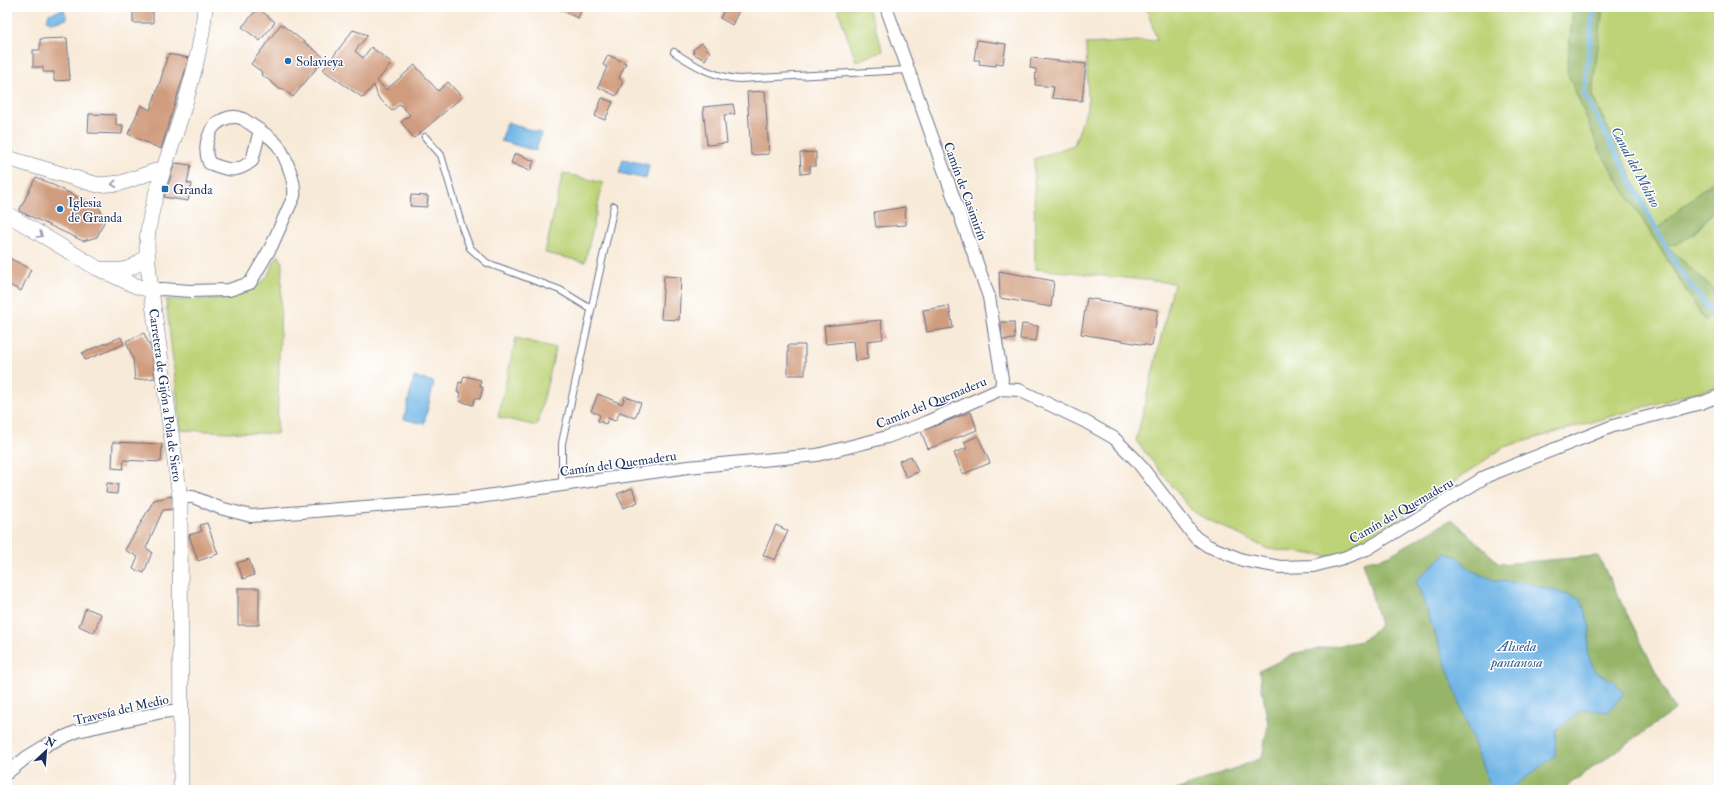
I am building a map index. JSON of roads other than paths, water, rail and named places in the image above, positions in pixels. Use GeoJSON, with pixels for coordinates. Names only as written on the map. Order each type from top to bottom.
{"type":"FeatureCollection","features":[{"type":"Feature","properties":{"kind":"street","name":"Carretera de Gijón a Pola de Siero"},"geometry":{"type":"LineString","coordinates":[[181,790],[180,496],[147,256],[148,233],[157,190],[195,68],[205,7]]}},
{"type":"Feature","properties":{"kind":"street","name":"Camín de Casimirín"},"geometry":{"type":"LineString","coordinates":[[886,7],[989,297],[1002,379],[1001,389]]}},
{"type":"Feature","properties":{"kind":"street"},"geometry":{"type":"LineString","coordinates":[[7,214],[97,268],[136,286],[151,290],[229,290],[250,283],[271,247],[294,196],[295,189],[279,146],[260,130],[242,119],[233,116],[217,124],[208,139],[206,148],[209,162],[225,170],[237,170],[246,166],[252,161],[260,130]]}},
{"type":"Feature","properties":{"kind":"street"},"geometry":{"type":"LineString","coordinates":[[10,160],[98,186],[121,183],[164,168]]}},
{"type":"Feature","properties":{"kind":"street"},"geometry":{"type":"LineString","coordinates":[[144,176],[151,181],[157,190]]}},
{"type":"Feature","properties":{"kind":"street"},"geometry":{"type":"LineString","coordinates":[[97,268],[116,271],[137,265],[147,256]]}},
{"type":"Feature","properties":{"kind":"street","name":"Camín del Quemaderu"},"geometry":{"type":"LineString","coordinates":[[180,496],[193,497],[220,508],[251,516],[466,499],[688,467],[817,455],[894,434],[988,396],[1001,389],[1018,390],[1114,438],[1137,461],[1195,537],[1208,546],[1243,560],[1280,567],[1313,566],[1343,558],[1367,549],[1486,476],[1613,426],[1702,403],[1719,396]]}},
{"type":"Feature","properties":{"kind":"street","name":"Travesía del Medio"},"geometry":{"type":"LineString","coordinates":[[7,773],[27,757],[50,743],[78,731],[162,712],[180,710]]}},
{"type":"Feature","properties":{"kind":"lane"},"geometry":{"type":"LineString","coordinates":[[674,52],[698,68],[723,78],[739,79],[908,70]]}},
{"type":"Feature","properties":{"kind":"lane"},"geometry":{"type":"LineString","coordinates":[[424,137],[441,155],[462,227],[470,248],[487,263],[560,290],[591,309]]}},
{"type":"Feature","properties":{"kind":"lane"},"geometry":{"type":"LineString","coordinates":[[562,485],[562,443],[614,206]]}},
{"type":"Feature","properties":{"kind":"water"},"geometry":{"type":"Polygon","coordinates":[[[64,9],[67,19],[52,23],[47,20],[49,14],[64,9]]]}},
{"type":"Feature","properties":{"kind":"water"},"geometry":{"type":"Polygon","coordinates":[[[507,123],[541,133],[536,151],[501,141],[507,123]]]}},
{"type":"Feature","properties":{"kind":"water"},"geometry":{"type":"Polygon","coordinates":[[[623,159],[649,165],[646,179],[619,173],[623,159]]]}},
{"type":"Feature","properties":{"kind":"water"},"geometry":{"type":"Polygon","coordinates":[[[414,377],[434,382],[424,424],[404,419],[414,377]]]}},
{"type":"Feature","properties":{"kind":"water","name":"Aliseda pantanosa"},"geometry":{"type":"Polygon","coordinates":[[[1446,553],[1458,557],[1470,570],[1494,580],[1531,584],[1581,599],[1590,628],[1587,652],[1595,671],[1613,681],[1624,693],[1608,712],[1583,709],[1556,730],[1555,756],[1509,790],[1491,790],[1416,581],[1446,553]]]}},
{"type":"Feature","properties":{"kind":"waterway","name":"Canal del Molino"},"geometry":{"type":"LineString","coordinates":[[1594,7],[1584,94],[1677,267],[1719,322]]}},
{"type":"Feature","properties":{"kind":"place","name":"Solavieya"},"geometry":{"type":"Point","coordinates":[288,61]}},
{"type":"Feature","properties":{"kind":"place","name":"Granda"},"geometry":{"type":"Point","coordinates":[165,189]}},
{"type":"Feature","properties":{"kind":"place","name":"Iglesia de Granda"},"geometry":{"type":"Point","coordinates":[60,209]}}]}
